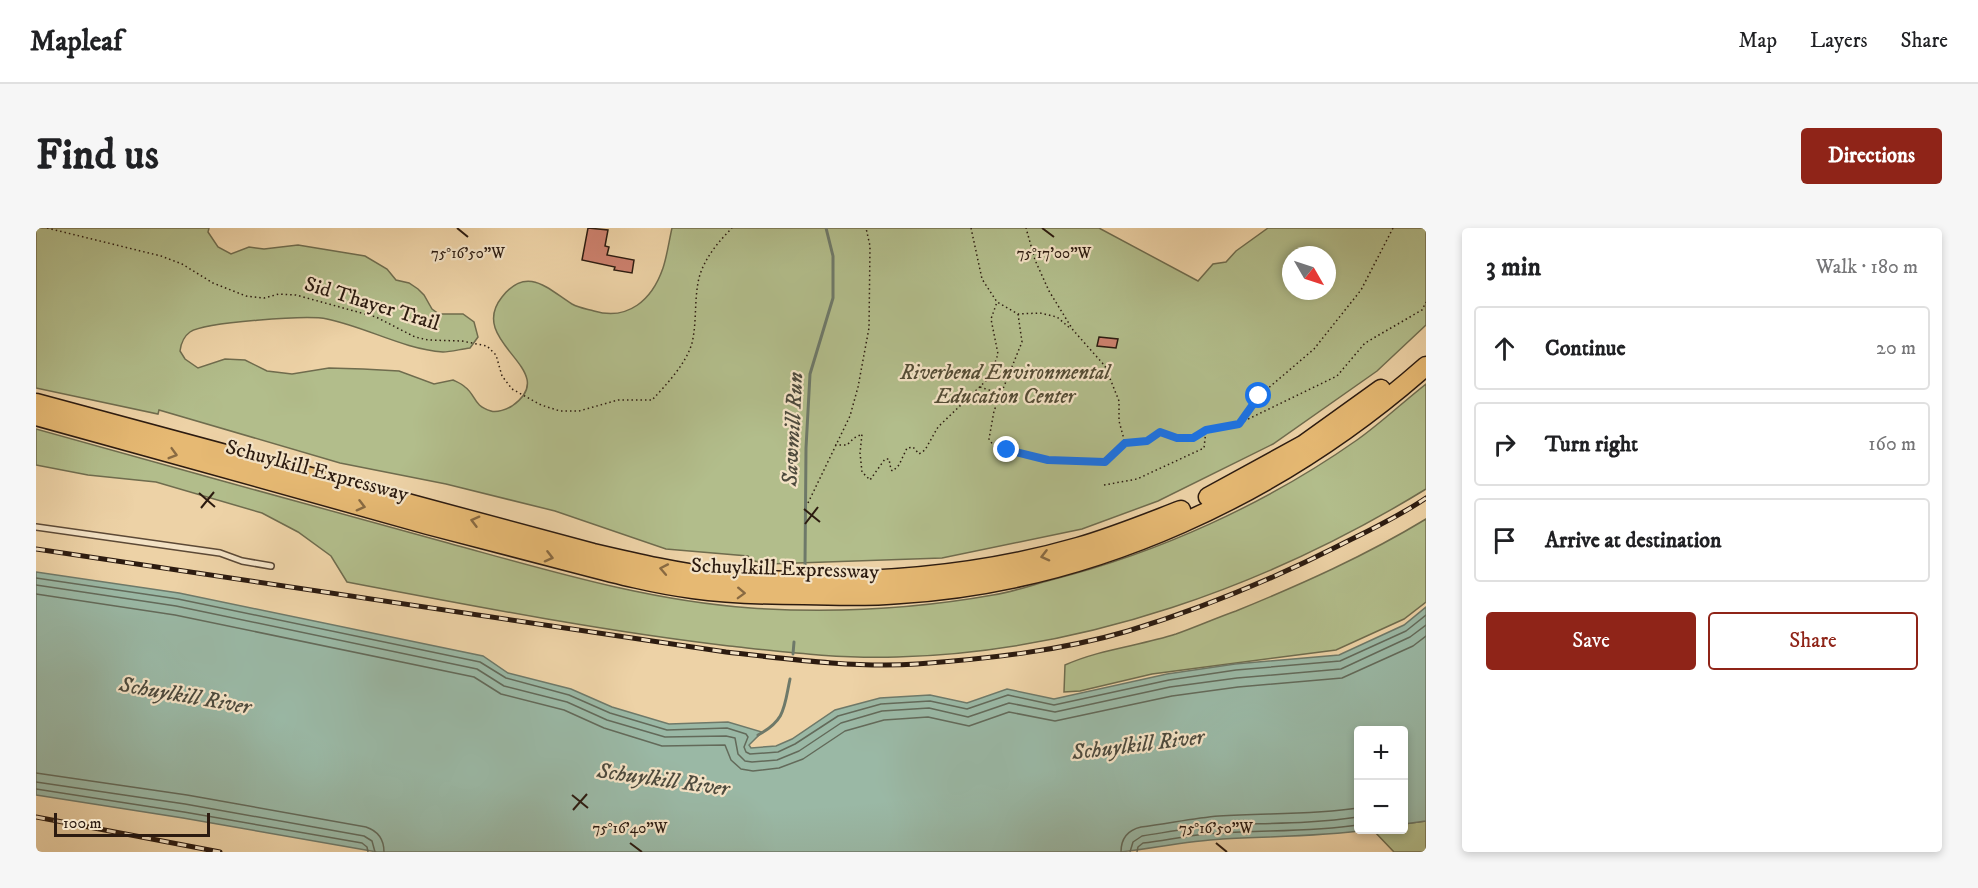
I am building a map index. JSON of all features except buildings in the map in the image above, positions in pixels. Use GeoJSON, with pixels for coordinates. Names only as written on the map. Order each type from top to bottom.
{"type":"FeatureCollection","features":[{"type":"Feature","properties":{"kind":"highway","name":"Schuylkill Expressway"},"geometry":{"type":"LineString","coordinates":[[36,403],[660,569],[724,578],[844,581],[936,575],[1009,564],[1079,547],[1132,529],[1227,488],[1303,445],[1362,404],[1426,352]]}},
{"type":"Feature","properties":{"kind":"highway","name":"Schuylkill Expressway"},"geometry":{"type":"LineString","coordinates":[[36,416],[496,544],[648,582],[722,593],[841,596],[901,594],[962,587],[1041,571],[1131,543],[1200,514],[1283,472],[1325,446],[1361,420],[1426,366]]}},
{"type":"Feature","properties":{"kind":"lane"},"geometry":{"type":"LineString","coordinates":[[36,527],[220,553],[231,558],[271,566]]}},
{"type":"Feature","properties":{"kind":"path","name":"Sid Thayer Trail"},"geometry":{"type":"LineString","coordinates":[[47,228],[161,256],[182,264],[213,283],[246,296],[264,298],[279,294],[296,295],[376,317],[415,337],[428,340],[462,341],[487,346],[496,355],[502,376],[512,389],[541,405],[560,411],[579,411],[618,400],[652,400],[660,392],[682,363],[692,345],[699,278],[718,242],[732,228]]}},
{"type":"Feature","properties":{"kind":"path"},"geometry":{"type":"LineString","coordinates":[[808,502],[850,416],[869,328],[870,246],[866,228]]}},
{"type":"Feature","properties":{"kind":"path"},"geometry":{"type":"LineString","coordinates":[[971,228],[982,279],[997,302],[1018,314],[1040,313],[1057,317],[1073,330],[1105,366],[1119,400],[1119,421],[1125,443]]}},
{"type":"Feature","properties":{"kind":"path"},"geometry":{"type":"LineString","coordinates":[[1026,228],[1035,260],[1049,291],[1073,330]]}},
{"type":"Feature","properties":{"kind":"path"},"geometry":{"type":"LineString","coordinates":[[1239,424],[1259,396],[1314,349],[1361,291],[1393,228]]}},
{"type":"Feature","properties":{"kind":"path"},"geometry":{"type":"LineString","coordinates":[[835,445],[847,445],[862,434],[860,453],[862,472],[870,480],[885,459],[889,459],[893,471],[899,465],[907,448],[913,447],[919,454],[925,450],[938,427],[990,376],[998,354],[991,319],[997,302]]}},
{"type":"Feature","properties":{"kind":"path"},"geometry":{"type":"LineString","coordinates":[[1018,314],[1022,342],[994,411],[989,439],[995,448],[1023,452],[1048,460],[1105,462],[1125,443],[1147,441],[1160,432],[1177,438],[1193,438],[1206,430],[1239,424],[1337,376],[1365,343],[1422,310],[1426,302]]}},
{"type":"Feature","properties":{"kind":"path"},"geometry":{"type":"LineString","coordinates":[[980,386],[1001,394]]}},
{"type":"Feature","properties":{"kind":"path"},"geometry":{"type":"LineString","coordinates":[[1104,485],[1137,479],[1204,448],[1206,430]]}},
{"type":"Feature","properties":{"kind":"green space","name":"Riverbend Environmental Education Center"},"geometry":{"type":"Polygon","coordinates":[[[36,228],[209,228],[208,232],[218,247],[231,254],[249,247],[264,249],[298,245],[365,256],[387,269],[396,280],[409,283],[418,289],[432,309],[439,314],[463,314],[474,322],[478,337],[470,348],[446,352],[428,350],[327,319],[300,318],[235,322],[199,328],[186,336],[180,351],[185,359],[198,368],[225,359],[245,360],[267,371],[292,374],[329,368],[363,369],[399,371],[434,384],[453,380],[469,390],[485,409],[496,411],[512,406],[525,393],[527,380],[522,368],[495,328],[494,313],[502,297],[511,287],[520,282],[529,281],[546,287],[580,307],[606,313],[628,310],[645,298],[658,279],[672,228],[1099,228],[1198,281],[1213,264],[1226,262],[1236,251],[1268,228],[1426,228],[1426,325],[1377,371],[1273,444],[1158,501],[1082,529],[942,558],[768,564],[750,560],[748,556],[666,549],[555,511],[446,484],[340,463],[159,410],[158,414],[36,388],[36,228]]]}},
{"type":"Feature","properties":{"kind":"green space"},"geometry":{"type":"Polygon","coordinates":[[[1426,384],[1426,489],[1366,524],[1303,555],[1172,608],[1104,627],[1036,642],[967,652],[897,657],[813,654],[681,640],[538,617],[347,582],[331,556],[298,532],[262,513],[156,482],[88,475],[36,465],[36,429],[598,583],[674,599],[751,608],[873,609],[934,604],[1008,592],[1091,569],[1171,541],[1248,505],[1322,463],[1366,433],[1426,384]]]}},
{"type":"Feature","properties":{"kind":"green space"},"geometry":{"type":"Polygon","coordinates":[[[1426,519],[1426,602],[1404,619],[1336,650],[1152,674],[1080,691],[1064,692],[1065,665],[1092,655],[1176,634],[1236,611],[1333,569],[1426,519]]]}},
{"type":"Feature","properties":{"kind":"green space"},"geometry":{"type":"Polygon","coordinates":[[[1426,821],[1426,852],[1394,852],[1377,834],[1408,834],[1408,823],[1426,821]]]}},
{"type":"Feature","properties":{"kind":"water","name":"Schuylkill River"},"geometry":{"type":"Polygon","coordinates":[[[36,572],[179,593],[483,656],[508,673],[571,689],[612,707],[669,724],[728,722],[762,732],[749,745],[751,748],[776,746],[792,739],[835,710],[880,698],[930,695],[967,703],[1007,689],[1054,699],[1167,674],[1235,664],[1339,655],[1404,625],[1426,607],[1426,821],[1408,823],[1408,726],[1354,726],[1354,831],[1209,840],[1120,852],[377,852],[36,795],[36,572]]]}},
{"type":"Feature","properties":{"kind":"waterway","name":"Sawmill Run"},"geometry":{"type":"LineString","coordinates":[[805,565],[806,448],[810,374],[833,298],[833,256],[826,228]]}},
{"type":"Feature","properties":{"kind":"waterway","name":"Sawmill Run"},"geometry":{"type":"LineString","coordinates":[[793,654],[794,642]]}},
{"type":"Feature","properties":{"kind":"waterway","name":"Sawmill Run"},"geometry":{"type":"LineString","coordinates":[[758,735],[779,718],[785,705],[790,679]]}},
{"type":"Feature","properties":{"kind":"railway"},"geometry":{"type":"LineString","coordinates":[[36,549],[726,652],[821,662],[893,665],[996,657],[1076,644],[1128,631],[1235,593],[1287,571],[1383,524],[1426,498]]}},
{"type":"Feature","properties":{"kind":"railway"},"geometry":{"type":"LineString","coordinates":[[36,817],[220,852]]}},
{"type":"Feature","properties":{"kind":"route"},"geometry":{"type":"LineString","coordinates":[[1007,450],[1023,452],[1048,460],[1105,462],[1125,443],[1147,441],[1160,432],[1177,438],[1193,438],[1206,430],[1239,424],[1259,396]]}}]}
